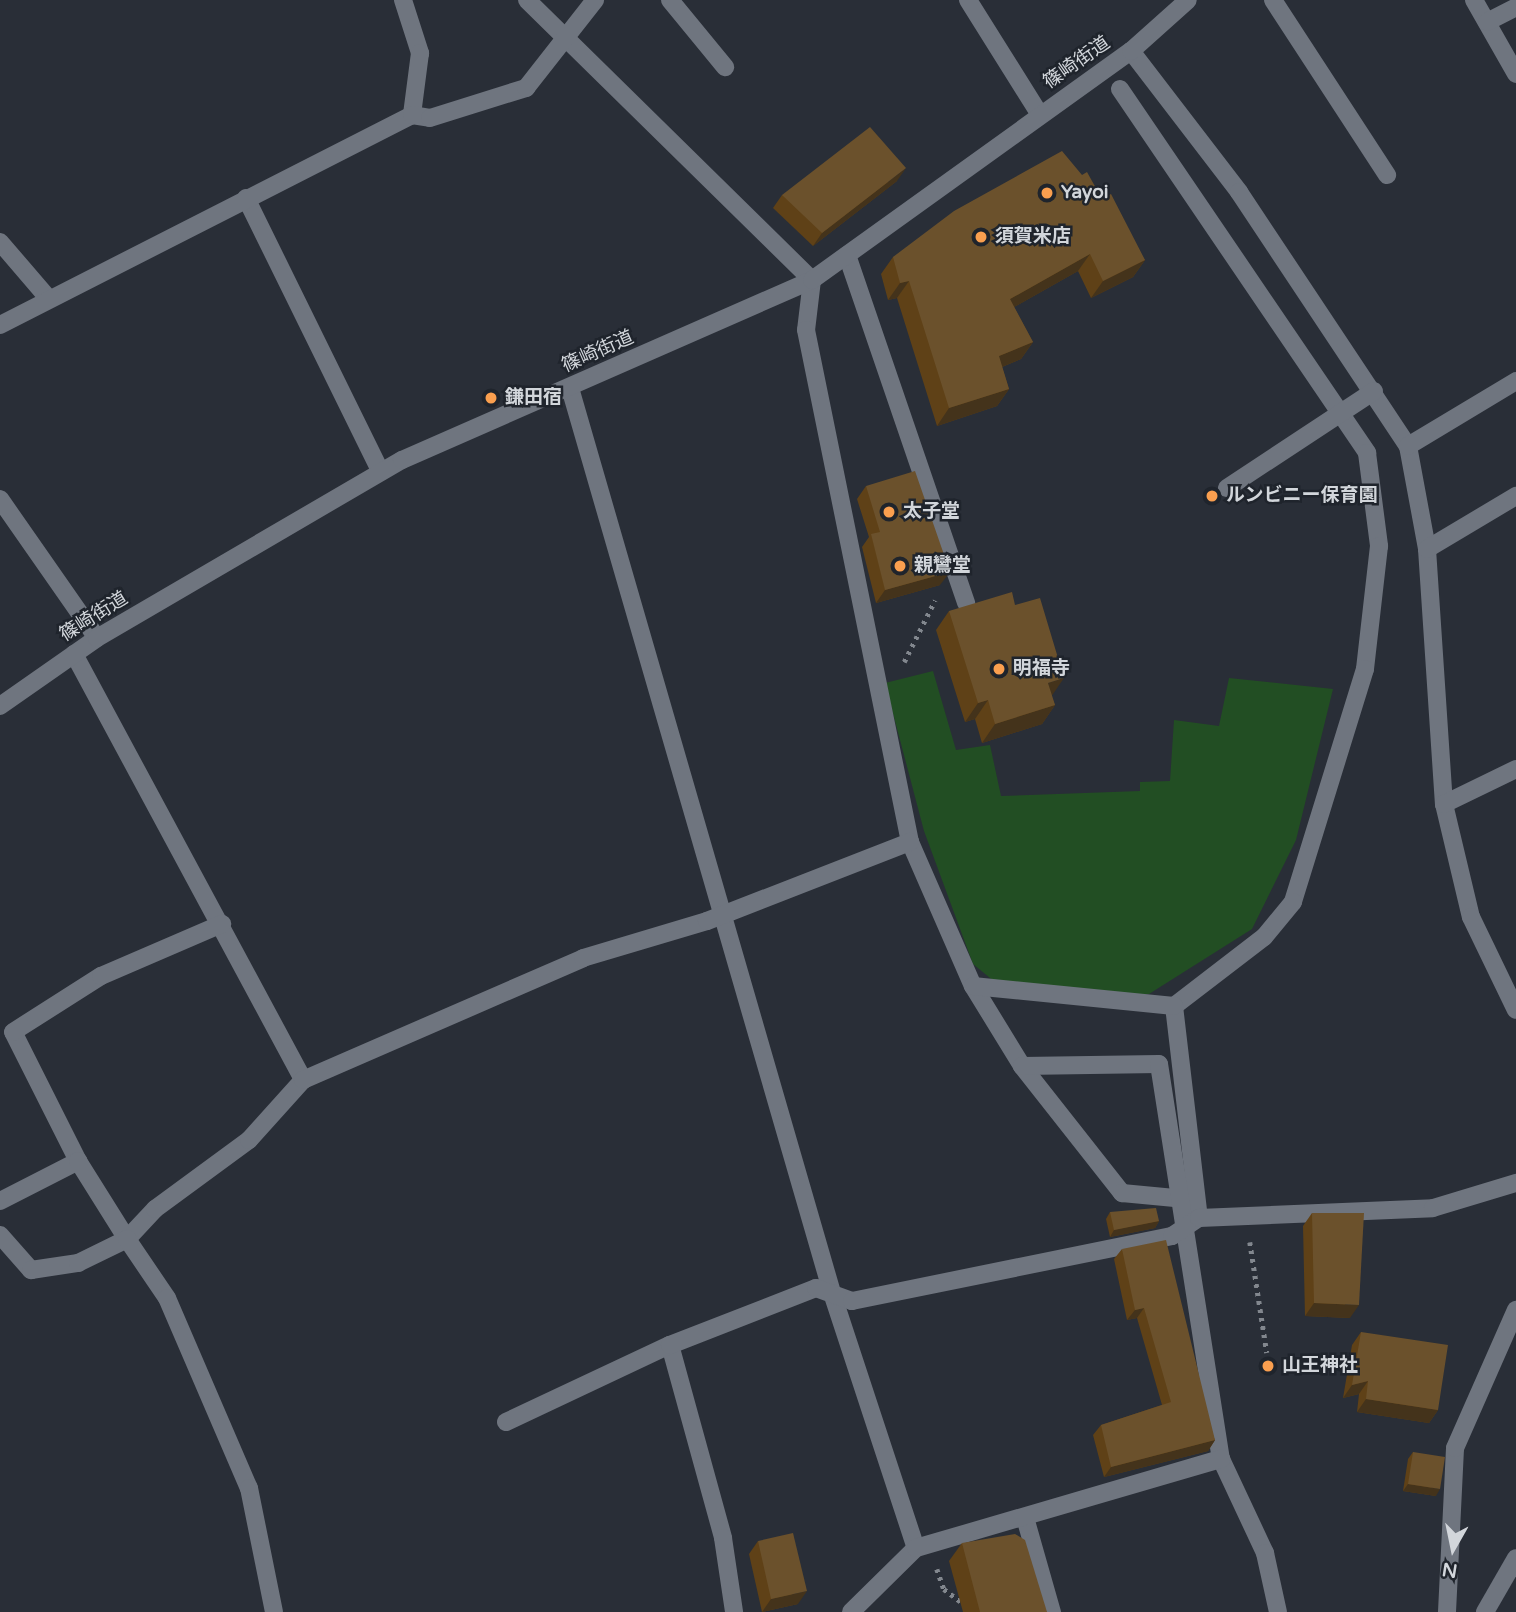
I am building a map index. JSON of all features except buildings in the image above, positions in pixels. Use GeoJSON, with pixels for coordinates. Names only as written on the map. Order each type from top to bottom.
{"type":"FeatureCollection","features":[{"type":"Feature","properties":{"kind":"street"},"geometry":{"type":"LineString","coordinates":[[404,0],[420,53],[412,115]]}},
{"type":"Feature","properties":{"kind":"street"},"geometry":{"type":"LineString","coordinates":[[527,0],[812,279],[806,330],[857,601],[877,673],[910,842],[973,986],[1022,1066],[1122,1193],[1175,1198]]}},
{"type":"Feature","properties":{"kind":"street"},"geometry":{"type":"LineString","coordinates":[[0,325],[48,298],[412,115],[430,118],[526,89],[570,40],[596,0]]}},
{"type":"Feature","properties":{"kind":"street"},"geometry":{"type":"LineString","coordinates":[[670,0],[725,67]]}},
{"type":"Feature","properties":{"kind":"street"},"geometry":{"type":"LineString","coordinates":[[968,0],[1040,115]]}},
{"type":"Feature","properties":{"kind":"street","name":"篠崎街道"},"geometry":{"type":"LineString","coordinates":[[0,706],[97,638],[381,472],[812,279],[1131,51],[1188,0]]}},
{"type":"Feature","properties":{"kind":"street"},"geometry":{"type":"LineString","coordinates":[[1273,0],[1387,175]]}},
{"type":"Feature","properties":{"kind":"street"},"geometry":{"type":"LineString","coordinates":[[1474,0],[1516,74]]}},
{"type":"Feature","properties":{"kind":"street"},"geometry":{"type":"LineString","coordinates":[[1488,22],[1516,7]]}},
{"type":"Feature","properties":{"kind":"street"},"geometry":{"type":"LineString","coordinates":[[1131,51],[1239,192],[1374,391],[1408,446],[1427,549],[1444,804],[1471,917],[1516,1010]]}},
{"type":"Feature","properties":{"kind":"street"},"geometry":{"type":"LineString","coordinates":[[973,986],[1174,1006],[1265,937],[1293,902],[1362,682],[1378,545],[1367,453],[1120,89]]}},
{"type":"Feature","properties":{"kind":"street"},"geometry":{"type":"LineString","coordinates":[[246,198],[381,472]]}},
{"type":"Feature","properties":{"kind":"street"},"geometry":{"type":"LineString","coordinates":[[0,242],[48,298]]}},
{"type":"Feature","properties":{"kind":"street"},"geometry":{"type":"LineString","coordinates":[[847,255],[963,597]]}},
{"type":"Feature","properties":{"kind":"street"},"geometry":{"type":"LineString","coordinates":[[1408,446],[1516,381]]}},
{"type":"Feature","properties":{"kind":"street"},"geometry":{"type":"LineString","coordinates":[[570,387],[725,914],[832,1293],[922,1547]]}},
{"type":"Feature","properties":{"kind":"street"},"geometry":{"type":"LineString","coordinates":[[1227,488],[1374,391]]}},
{"type":"Feature","properties":{"kind":"street"},"geometry":{"type":"LineString","coordinates":[[1427,549],[1516,496]]}},
{"type":"Feature","properties":{"kind":"street"},"geometry":{"type":"LineString","coordinates":[[0,499],[97,638]]}},
{"type":"Feature","properties":{"kind":"street"},"geometry":{"type":"LineString","coordinates":[[74,654],[222,924],[303,1080]]}},
{"type":"Feature","properties":{"kind":"street"},"geometry":{"type":"LineString","coordinates":[[1444,804],[1516,769]]}},
{"type":"Feature","properties":{"kind":"street"},"geometry":{"type":"LineString","coordinates":[[0,1235],[31,1270],[78,1263],[127,1239],[155,1209],[249,1140],[303,1080],[583,958],[725,914],[910,842]]}},
{"type":"Feature","properties":{"kind":"street"},"geometry":{"type":"LineString","coordinates":[[222,924],[101,976],[13,1032],[78,1161],[167,1298],[249,1488],[274,1612]]}},
{"type":"Feature","properties":{"kind":"street"},"geometry":{"type":"LineString","coordinates":[[1174,1006],[1192,1221],[1221,1459],[1265,1553],[1278,1612]]}},
{"type":"Feature","properties":{"kind":"street"},"geometry":{"type":"LineString","coordinates":[[1022,1066],[1159,1064],[1175,1198],[1192,1221]]}},
{"type":"Feature","properties":{"kind":"street"},"geometry":{"type":"LineString","coordinates":[[0,1201],[78,1161]]}},
{"type":"Feature","properties":{"kind":"street"},"geometry":{"type":"LineString","coordinates":[[506,1422],[670,1345],[812,1290],[832,1293],[852,1301],[1172,1236],[1192,1221],[1246,1213],[1433,1208],[1516,1183]]}},
{"type":"Feature","properties":{"kind":"street"},"geometry":{"type":"LineString","coordinates":[[1447,1612],[1455,1448],[1506,1342],[1516,1310]]}},
{"type":"Feature","properties":{"kind":"street"},"geometry":{"type":"LineString","coordinates":[[1506,1342],[1516,1358]]}},
{"type":"Feature","properties":{"kind":"street"},"geometry":{"type":"LineString","coordinates":[[670,1345],[723,1538],[734,1612]]}},
{"type":"Feature","properties":{"kind":"street"},"geometry":{"type":"LineString","coordinates":[[851,1612],[922,1547],[1026,1521],[1221,1459]]}},
{"type":"Feature","properties":{"kind":"street"},"geometry":{"type":"LineString","coordinates":[[1026,1521],[1052,1612]]}},
{"type":"Feature","properties":{"kind":"street"},"geometry":{"type":"LineString","coordinates":[[1485,1612],[1516,1558]]}},
{"type":"Feature","properties":{"kind":"path"},"geometry":{"type":"LineString","coordinates":[[877,673],[905,661],[931,601],[963,597]]}},
{"type":"Feature","properties":{"kind":"path"},"geometry":{"type":"LineString","coordinates":[[1246,1213],[1267,1353]]}},
{"type":"Feature","properties":{"kind":"path"},"geometry":{"type":"LineString","coordinates":[[922,1547],[944,1589],[974,1612]]}},
{"type":"Feature","properties":{"kind":"green space"},"geometry":{"type":"Polygon","coordinates":[[[933,671],[956,750],[990,745],[1001,796],[1140,791],[1140,782],[1170,781],[1174,720],[1219,726],[1229,678],[1333,689],[1296,840],[1252,929],[1149,994],[1012,996],[973,964],[924,831],[885,683],[933,671]]]}},
{"type":"Feature","properties":{"kind":"place","name":"Yayoi"},"geometry":{"type":"Point","coordinates":[1047,193]}},
{"type":"Feature","properties":{"kind":"place","name":"須賀米店"},"geometry":{"type":"Point","coordinates":[981,237]}},
{"type":"Feature","properties":{"kind":"place","name":"鎌田宿"},"geometry":{"type":"Point","coordinates":[491,398]}},
{"type":"Feature","properties":{"kind":"place","name":"ルンビニー保育園"},"geometry":{"type":"Point","coordinates":[1212,496]}},
{"type":"Feature","properties":{"kind":"place","name":"太子堂"},"geometry":{"type":"Point","coordinates":[889,512]}},
{"type":"Feature","properties":{"kind":"place","name":"親鸞堂"},"geometry":{"type":"Point","coordinates":[900,566]}},
{"type":"Feature","properties":{"kind":"place","name":"明福寺"},"geometry":{"type":"Point","coordinates":[999,669]}},
{"type":"Feature","properties":{"kind":"place","name":"山王神社"},"geometry":{"type":"Point","coordinates":[1268,1366]}}]}
